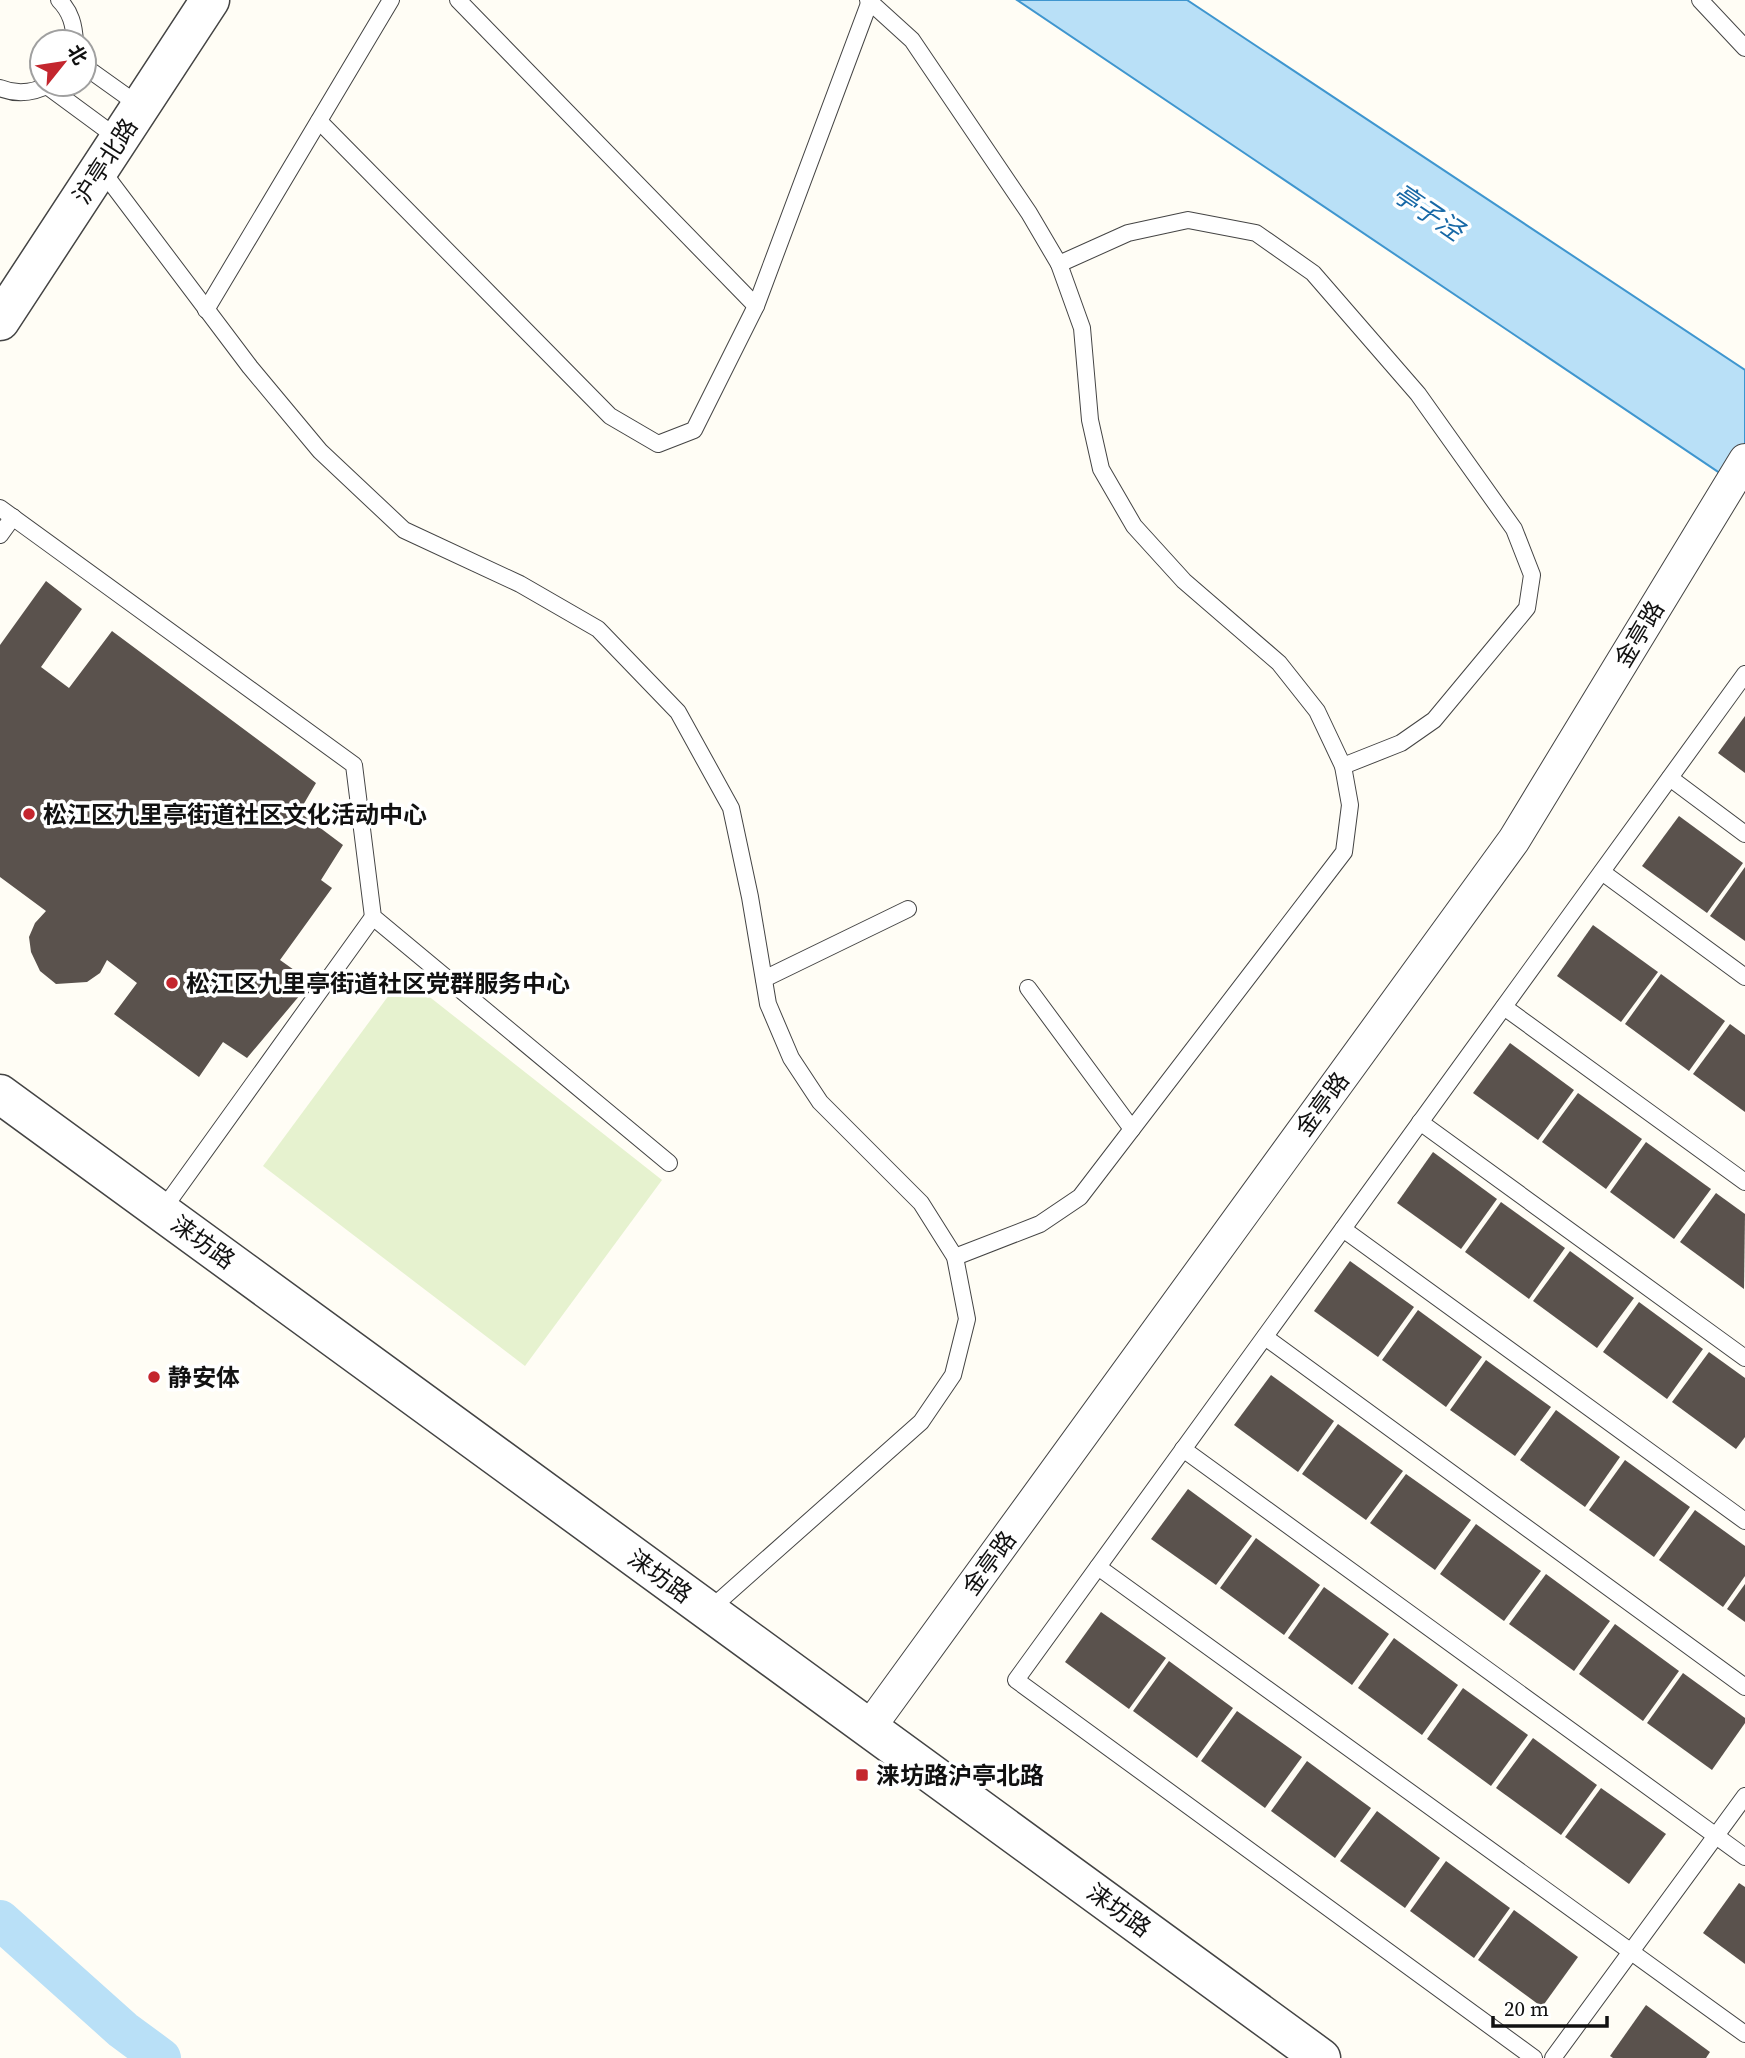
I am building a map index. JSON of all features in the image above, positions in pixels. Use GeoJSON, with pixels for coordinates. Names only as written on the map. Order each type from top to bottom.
{"type":"FeatureCollection","features":[{"type":"Feature","properties":{"kind":"street","name":"沪亭北路"},"geometry":{"type":"LineString","coordinates":[[0,321],[210,0]]}},
{"type":"Feature","properties":{"kind":"street","name":"金亭路"},"geometry":{"type":"LineString","coordinates":[[869,1728],[1514,840],[1745,460]]}},
{"type":"Feature","properties":{"kind":"street","name":"涞坊路"},"geometry":{"type":"LineString","coordinates":[[0,1094],[1321,2058]]}},
{"type":"Feature","properties":{"kind":"lane"},"geometry":{"type":"LineString","coordinates":[[59,0],[66,7],[74,28]]}},
{"type":"Feature","properties":{"kind":"lane"},"geometry":{"type":"LineString","coordinates":[[206,310],[391,0]]}},
{"type":"Feature","properties":{"kind":"lane"},"geometry":{"type":"LineString","coordinates":[[458,0],[755,306]]}},
{"type":"Feature","properties":{"kind":"lane"},"geometry":{"type":"LineString","coordinates":[[1700,0],[1745,48]]}},
{"type":"Feature","properties":{"kind":"lane"},"geometry":{"type":"LineString","coordinates":[[319,121],[610,416],[658,444],[694,430],[755,306],[869,1],[912,40],[1029,213],[1059,264],[1082,328],[1090,420],[1101,469],[1133,526],[1184,581],[1279,663],[1317,711],[1343,766],[1350,805],[1344,852],[1080,1197],[1040,1224],[955,1257]]}},
{"type":"Feature","properties":{"kind":"lane"},"geometry":{"type":"LineString","coordinates":[[98,76],[140,106]]}},
{"type":"Feature","properties":{"kind":"lane"},"geometry":{"type":"LineString","coordinates":[[0,88],[21,93],[28,91]]}},
{"type":"Feature","properties":{"kind":"lane"},"geometry":{"type":"LineString","coordinates":[[59,98],[109,154],[206,310],[320,451],[404,530],[520,584],[598,629],[678,712],[731,808],[750,897],[768,1004],[791,1058],[820,1102],[920,1203],[955,1257],[967,1319],[953,1375],[921,1422],[708,1611]]}},
{"type":"Feature","properties":{"kind":"lane"},"geometry":{"type":"LineString","coordinates":[[1059,264],[1128,233],[1188,220],[1256,233],[1313,273],[1418,394],[1514,529],[1532,575],[1527,608],[1434,720],[1401,743],[1343,766]]}},
{"type":"Feature","properties":{"kind":"lane"},"geometry":{"type":"LineString","coordinates":[[0,535],[6,513],[354,765],[373,918],[161,1212]]}},
{"type":"Feature","properties":{"kind":"lane"},"geometry":{"type":"LineString","coordinates":[[1534,2058],[1016,1680],[1745,674]]}},
{"type":"Feature","properties":{"kind":"lane"},"geometry":{"type":"LineString","coordinates":[[1670,778],[1745,834]]}},
{"type":"Feature","properties":{"kind":"lane"},"geometry":{"type":"LineString","coordinates":[[1602,872],[1745,977]]}},
{"type":"Feature","properties":{"kind":"lane"},"geometry":{"type":"LineString","coordinates":[[764,979],[908,909]]}},
{"type":"Feature","properties":{"kind":"lane"},"geometry":{"type":"LineString","coordinates":[[373,918],[669,1163]]}},
{"type":"Feature","properties":{"kind":"lane"},"geometry":{"type":"LineString","coordinates":[[1028,988],[1132,1129]]}},
{"type":"Feature","properties":{"kind":"lane"},"geometry":{"type":"LineString","coordinates":[[1504,1007],[1745,1182]]}},
{"type":"Feature","properties":{"kind":"lane"},"geometry":{"type":"LineString","coordinates":[[1420,1122],[1745,1358]]}},
{"type":"Feature","properties":{"kind":"lane"},"geometry":{"type":"LineString","coordinates":[[1343,1229],[1745,1521]]}},
{"type":"Feature","properties":{"kind":"lane"},"geometry":{"type":"LineString","coordinates":[[1265,1337],[1745,1687]]}},
{"type":"Feature","properties":{"kind":"lane"},"geometry":{"type":"LineString","coordinates":[[1183,1450],[1745,1857]]}},
{"type":"Feature","properties":{"kind":"lane"},"geometry":{"type":"LineString","coordinates":[[1098,1567],[1745,2034]]}},
{"type":"Feature","properties":{"kind":"lane"},"geometry":{"type":"LineString","coordinates":[[1553,2058],[1745,1796]]}},
{"type":"Feature","properties":{"kind":"green space"},"geometry":{"type":"Polygon","coordinates":[[[403,976],[662,1180],[525,1366],[263,1166],[403,976]]]}},
{"type":"Feature","properties":{"kind":"water","name":"亭子泾"},"geometry":{"type":"Polygon","coordinates":[[[1017,0],[1187,0],[1745,370],[1745,490],[1017,0]]]}},
{"type":"Feature","properties":{"kind":"building"},"geometry":{"type":"Polygon","coordinates":[[[46,581],[82,609],[41,667],[69,688],[112,631],[316,783],[299,812],[343,845],[321,880],[332,888],[280,960],[311,982],[247,1058],[223,1042],[199,1077],[114,1014],[137,983],[107,960],[100,973],[87,982],[56,984],[40,971],[31,952],[29,937],[35,923],[46,911],[0,877],[0,645],[46,581]]]}},
{"type":"Feature","properties":{"kind":"building"},"geometry":{"type":"Polygon","coordinates":[[[1745,716],[1745,773],[1718,753],[1745,716]]]}},
{"type":"Feature","properties":{"kind":"building"},"geometry":{"type":"Polygon","coordinates":[[[1679,816],[1743,863],[1707,913],[1642,866],[1679,816]]]}},
{"type":"Feature","properties":{"kind":"building"},"geometry":{"type":"Polygon","coordinates":[[[1745,867],[1745,941],[1710,916],[1745,867]]]}},
{"type":"Feature","properties":{"kind":"building"},"geometry":{"type":"Polygon","coordinates":[[[1593,925],[1658,972],[1621,1022],[1557,976],[1593,925]]]}},
{"type":"Feature","properties":{"kind":"building"},"geometry":{"type":"Polygon","coordinates":[[[1661,974],[1725,1021],[1689,1071],[1625,1024],[1661,974]]]}},
{"type":"Feature","properties":{"kind":"building"},"geometry":{"type":"Polygon","coordinates":[[[1730,1024],[1745,1035],[1745,1112],[1693,1074],[1730,1024]]]}},
{"type":"Feature","properties":{"kind":"building"},"geometry":{"type":"Polygon","coordinates":[[[1510,1043],[1574,1090],[1538,1140],[1473,1093],[1510,1043]]]}},
{"type":"Feature","properties":{"kind":"building"},"geometry":{"type":"Polygon","coordinates":[[[1578,1093],[1642,1139],[1606,1189],[1542,1142],[1578,1093]]]}},
{"type":"Feature","properties":{"kind":"building"},"geometry":{"type":"Polygon","coordinates":[[[1646,1142],[1711,1189],[1674,1239],[1610,1192],[1646,1142]]]}},
{"type":"Feature","properties":{"kind":"building"},"geometry":{"type":"Polygon","coordinates":[[[1433,1152],[1497,1199],[1461,1249],[1397,1203],[1433,1152]]]}},
{"type":"Feature","properties":{"kind":"building"},"geometry":{"type":"Polygon","coordinates":[[[1716,1193],[1745,1214],[1744,1289],[1680,1242],[1716,1193]]]}},
{"type":"Feature","properties":{"kind":"building"},"geometry":{"type":"Polygon","coordinates":[[[1501,1202],[1565,1248],[1529,1299],[1465,1252],[1501,1202]]]}},
{"type":"Feature","properties":{"kind":"building"},"geometry":{"type":"Polygon","coordinates":[[[1570,1251],[1634,1298],[1597,1348],[1533,1301],[1570,1251]]]}},
{"type":"Feature","properties":{"kind":"building"},"geometry":{"type":"Polygon","coordinates":[[[1350,1261],[1414,1307],[1378,1357],[1314,1311],[1350,1261]]]}},
{"type":"Feature","properties":{"kind":"building"},"geometry":{"type":"Polygon","coordinates":[[[1639,1302],[1703,1349],[1667,1399],[1603,1352],[1639,1302]]]}},
{"type":"Feature","properties":{"kind":"building"},"geometry":{"type":"Polygon","coordinates":[[[1418,1310],[1482,1357],[1446,1407],[1382,1360],[1418,1310]]]}},
{"type":"Feature","properties":{"kind":"building"},"geometry":{"type":"Polygon","coordinates":[[[1709,1352],[1745,1378],[1745,1437],[1736,1449],[1672,1402],[1709,1352]]]}},
{"type":"Feature","properties":{"kind":"building"},"geometry":{"type":"Polygon","coordinates":[[[1486,1360],[1551,1407],[1515,1456],[1450,1410],[1486,1360]]]}},
{"type":"Feature","properties":{"kind":"building"},"geometry":{"type":"Polygon","coordinates":[[[1271,1375],[1334,1421],[1298,1472],[1234,1425],[1271,1375]]]}},
{"type":"Feature","properties":{"kind":"building"},"geometry":{"type":"Polygon","coordinates":[[[1556,1410],[1620,1457],[1585,1507],[1520,1460],[1556,1410]]]}},
{"type":"Feature","properties":{"kind":"building"},"geometry":{"type":"Polygon","coordinates":[[[1338,1424],[1403,1471],[1366,1520],[1302,1474],[1338,1424]]]}},
{"type":"Feature","properties":{"kind":"building"},"geometry":{"type":"Polygon","coordinates":[[[1625,1460],[1690,1507],[1654,1557],[1589,1510],[1625,1460]]]}},
{"type":"Feature","properties":{"kind":"building"},"geometry":{"type":"Polygon","coordinates":[[[1406,1474],[1471,1520],[1435,1570],[1370,1523],[1406,1474]]]}},
{"type":"Feature","properties":{"kind":"building"},"geometry":{"type":"Polygon","coordinates":[[[1188,1489],[1252,1536],[1216,1585],[1151,1539],[1188,1489]]]}},
{"type":"Feature","properties":{"kind":"building"},"geometry":{"type":"Polygon","coordinates":[[[1695,1510],[1745,1546],[1745,1576],[1723,1607],[1659,1560],[1695,1510]]]}},
{"type":"Feature","properties":{"kind":"building"},"geometry":{"type":"Polygon","coordinates":[[[1476,1524],[1541,1571],[1504,1621],[1440,1574],[1476,1524]]]}},
{"type":"Feature","properties":{"kind":"building"},"geometry":{"type":"Polygon","coordinates":[[[1256,1538],[1320,1585],[1284,1635],[1220,1588],[1256,1538]]]}},
{"type":"Feature","properties":{"kind":"building"},"geometry":{"type":"Polygon","coordinates":[[[1546,1574],[1610,1621],[1574,1671],[1509,1624],[1546,1574]]]}},
{"type":"Feature","properties":{"kind":"building"},"geometry":{"type":"Polygon","coordinates":[[[1745,1584],[1745,1622],[1727,1609],[1745,1584]]]}},
{"type":"Feature","properties":{"kind":"building"},"geometry":{"type":"Polygon","coordinates":[[[1324,1587],[1389,1634],[1352,1685],[1288,1638],[1324,1587]]]}},
{"type":"Feature","properties":{"kind":"building"},"geometry":{"type":"Polygon","coordinates":[[[1101,1612],[1166,1658],[1129,1709],[1065,1662],[1101,1612]]]}},
{"type":"Feature","properties":{"kind":"building"},"geometry":{"type":"Polygon","coordinates":[[[1615,1624],[1679,1671],[1643,1721],[1579,1674],[1615,1624]]]}},
{"type":"Feature","properties":{"kind":"building"},"geometry":{"type":"Polygon","coordinates":[[[1394,1638],[1458,1685],[1422,1735],[1358,1688],[1394,1638]]]}},
{"type":"Feature","properties":{"kind":"building"},"geometry":{"type":"Polygon","coordinates":[[[1169,1661],[1233,1708],[1197,1758],[1133,1711],[1169,1661]]]}},
{"type":"Feature","properties":{"kind":"building"},"geometry":{"type":"Polygon","coordinates":[[[1683,1673],[1745,1718],[1745,1723],[1712,1770],[1647,1723],[1683,1673]]]}},
{"type":"Feature","properties":{"kind":"building"},"geometry":{"type":"Polygon","coordinates":[[[1463,1688],[1528,1735],[1491,1786],[1427,1739],[1463,1688]]]}},
{"type":"Feature","properties":{"kind":"building"},"geometry":{"type":"Polygon","coordinates":[[[1237,1711],[1302,1757],[1265,1808],[1201,1761],[1237,1711]]]}},
{"type":"Feature","properties":{"kind":"building"},"geometry":{"type":"Polygon","coordinates":[[[1533,1738],[1597,1785],[1561,1835],[1496,1788],[1533,1738]]]}},
{"type":"Feature","properties":{"kind":"building"},"geometry":{"type":"Polygon","coordinates":[[[1307,1761],[1371,1808],[1335,1858],[1271,1811],[1307,1761]]]}},
{"type":"Feature","properties":{"kind":"building"},"geometry":{"type":"Polygon","coordinates":[[[1601,1788],[1666,1834],[1629,1884],[1565,1837],[1601,1788]]]}},
{"type":"Feature","properties":{"kind":"building"},"geometry":{"type":"Polygon","coordinates":[[[1377,1811],[1440,1858],[1405,1908],[1340,1861],[1377,1811]]]}},
{"type":"Feature","properties":{"kind":"building"},"geometry":{"type":"Polygon","coordinates":[[[1446,1861],[1510,1908],[1474,1958],[1410,1911],[1446,1861]]]}},
{"type":"Feature","properties":{"kind":"building"},"geometry":{"type":"Polygon","coordinates":[[[1739,1883],[1745,1887],[1745,1964],[1703,1933],[1739,1883]]]}},
{"type":"Feature","properties":{"kind":"building"},"geometry":{"type":"Polygon","coordinates":[[[1514,1910],[1578,1957],[1542,2007],[1478,1960],[1514,1910]]]}},
{"type":"Feature","properties":{"kind":"building"},"geometry":{"type":"Polygon","coordinates":[[[1646,2005],[1710,2052],[1706,2058],[1610,2056],[1646,2005]]]}},
{"type":"Feature","properties":{"kind":"waterway"},"geometry":{"type":"LineString","coordinates":[[0,1920],[123,2030],[161,2058]]}},
{"type":"Feature","properties":{"kind":"place","name":"松江区九里亭街道社区文化活动中心"},"geometry":{"type":"Point","coordinates":[29,814]}},
{"type":"Feature","properties":{"kind":"place","name":"松江区九里亭街道社区党群服务中心"},"geometry":{"type":"Point","coordinates":[172,983]}},
{"type":"Feature","properties":{"kind":"place","name":"静安体"},"geometry":{"type":"Point","coordinates":[154,1377]}},
{"type":"Feature","properties":{"kind":"place","name":"涞坊路沪亭北路"},"geometry":{"type":"Point","coordinates":[862,1775]}}]}
